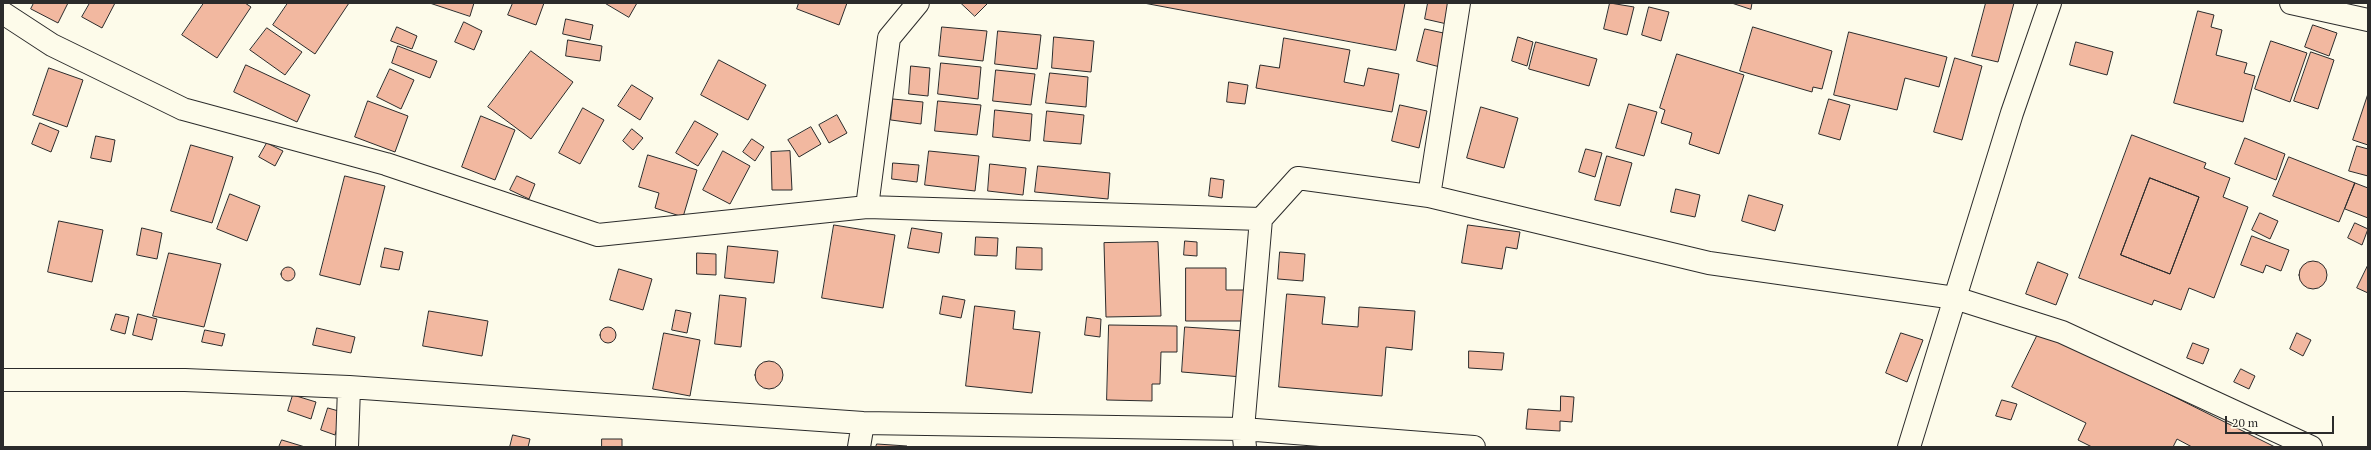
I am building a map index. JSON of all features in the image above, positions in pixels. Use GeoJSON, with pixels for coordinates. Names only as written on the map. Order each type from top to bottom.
{"type":"FeatureCollection","features":[{"type":"Feature","properties":{"kind":"street"},"geometry":{"type":"LineString","coordinates":[[867,207],[889,38],[918,3]]}},
{"type":"Feature","properties":{"kind":"street"},"geometry":{"type":"LineString","coordinates":[[1429,196],[1458,3]]}},
{"type":"Feature","properties":{"kind":"street"},"geometry":{"type":"LineString","coordinates":[[1909,447],[2012,113],[2050,3]]}},
{"type":"Feature","properties":{"kind":"street"},"geometry":{"type":"LineString","coordinates":[[2291,3],[2368,20]]}},
{"type":"Feature","properties":{"kind":"street"},"geometry":{"type":"LineString","coordinates":[[3,13],[52,44],[183,109],[386,164],[598,235],[867,207],[1261,220]]}},
{"type":"Feature","properties":{"kind":"street"},"geometry":{"type":"LineString","coordinates":[[1244,438],[1261,220],[1298,178],[1429,196],[1709,263],[1955,298],[2062,332],[2311,447]]}},
{"type":"Feature","properties":{"kind":"street"},"geometry":{"type":"LineString","coordinates":[[3,380],[185,380],[349,387],[863,423],[1474,447]]}},
{"type":"Feature","properties":{"kind":"street"},"geometry":{"type":"LineString","coordinates":[[347,447],[349,387]]}},
{"type":"Feature","properties":{"kind":"street"},"geometry":{"type":"LineString","coordinates":[[858,447],[863,423]]}},
{"type":"Feature","properties":{"kind":"building"},"geometry":{"type":"Polygon","coordinates":[[[34,3],[68,3],[58,23],[31,9],[34,3]]]}},
{"type":"Feature","properties":{"kind":"building"},"geometry":{"type":"Polygon","coordinates":[[[90,3],[115,3],[102,28],[82,17],[90,3]]]}},
{"type":"Feature","properties":{"kind":"building"},"geometry":{"type":"Polygon","coordinates":[[[204,3],[245,3],[251,7],[217,58],[182,35],[204,3]]]}},
{"type":"Feature","properties":{"kind":"building"},"geometry":{"type":"Polygon","coordinates":[[[288,3],[349,3],[315,54],[273,25],[288,3]]]}},
{"type":"Feature","properties":{"kind":"building"},"geometry":{"type":"Polygon","coordinates":[[[430,3],[474,3],[470,16],[430,3]]]}},
{"type":"Feature","properties":{"kind":"building"},"geometry":{"type":"Polygon","coordinates":[[[513,3],[544,3],[536,25],[508,15],[513,3]]]}},
{"type":"Feature","properties":{"kind":"building"},"geometry":{"type":"Polygon","coordinates":[[[605,3],[637,3],[629,17],[605,3]]]}},
{"type":"Feature","properties":{"kind":"building"},"geometry":{"type":"Polygon","coordinates":[[[799,3],[847,3],[839,25],[797,9],[799,3]]]}},
{"type":"Feature","properties":{"kind":"building"},"geometry":{"type":"Polygon","coordinates":[[[961,3],[988,3],[975,16],[961,3]]]}},
{"type":"Feature","properties":{"kind":"building"},"geometry":{"type":"Polygon","coordinates":[[[1144,3],[1405,3],[1396,50],[1144,3]]]}},
{"type":"Feature","properties":{"kind":"building"},"geometry":{"type":"Polygon","coordinates":[[[1428,3],[1452,3],[1447,24],[1425,19],[1428,3]]]}},
{"type":"Feature","properties":{"kind":"building"},"geometry":{"type":"Polygon","coordinates":[[[1610,3],[1634,7],[1627,35],[1604,29],[1610,3]]]}},
{"type":"Feature","properties":{"kind":"building"},"geometry":{"type":"Polygon","coordinates":[[[1732,3],[1752,3],[1751,9],[1732,3]]]}},
{"type":"Feature","properties":{"kind":"building"},"geometry":{"type":"Polygon","coordinates":[[[1986,3],[2014,3],[1998,62],[1972,56],[1986,3]]]}},
{"type":"Feature","properties":{"kind":"building"},"geometry":{"type":"Polygon","coordinates":[[[1649,7],[1669,12],[1661,41],[1642,35],[1649,7]]]}},
{"type":"Feature","properties":{"kind":"building"},"geometry":{"type":"Polygon","coordinates":[[[2198,11],[2214,15],[2211,27],[2222,30],[2216,55],[2247,63],[2244,73],[2255,76],[2243,122],[2174,103],[2198,11]]]}},
{"type":"Feature","properties":{"kind":"building"},"geometry":{"type":"Polygon","coordinates":[[[566,19],[593,25],[590,40],[563,34],[566,19]]]}},
{"type":"Feature","properties":{"kind":"building"},"geometry":{"type":"Polygon","coordinates":[[[464,22],[482,31],[474,50],[455,42],[464,22]]]}},
{"type":"Feature","properties":{"kind":"building"},"geometry":{"type":"Polygon","coordinates":[[[2313,25],[2337,33],[2329,56],[2305,47],[2313,25]]]}},
{"type":"Feature","properties":{"kind":"building"},"geometry":{"type":"Polygon","coordinates":[[[397,27],[417,36],[412,49],[391,41],[397,27]]]}},
{"type":"Feature","properties":{"kind":"building"},"geometry":{"type":"Polygon","coordinates":[[[942,27],[987,31],[983,61],[939,56],[942,27]]]}},
{"type":"Feature","properties":{"kind":"building"},"geometry":{"type":"Polygon","coordinates":[[[1753,27],[1832,51],[1822,89],[1813,87],[1812,92],[1740,71],[1753,27]]]}},
{"type":"Feature","properties":{"kind":"building"},"geometry":{"type":"Polygon","coordinates":[[[267,28],[302,52],[285,75],[250,50],[267,28]]]}},
{"type":"Feature","properties":{"kind":"building"},"geometry":{"type":"Polygon","coordinates":[[[1425,29],[1448,34],[1440,67],[1417,61],[1425,29]]]}},
{"type":"Feature","properties":{"kind":"building"},"geometry":{"type":"Polygon","coordinates":[[[998,31],[1041,35],[1037,69],[995,64],[998,31]]]}},
{"type":"Feature","properties":{"kind":"building"},"geometry":{"type":"Polygon","coordinates":[[[1849,32],[1947,57],[1939,87],[1905,78],[1897,110],[1834,95],[1849,32]]]}},
{"type":"Feature","properties":{"kind":"building"},"geometry":{"type":"Polygon","coordinates":[[[1054,37],[1094,41],[1091,72],[1052,68],[1054,37]]]}},
{"type":"Feature","properties":{"kind":"building"},"geometry":{"type":"Polygon","coordinates":[[[1518,37],[1533,42],[1527,66],[1512,61],[1518,37]]]}},
{"type":"Feature","properties":{"kind":"building"},"geometry":{"type":"Polygon","coordinates":[[[1284,38],[1350,50],[1344,82],[1364,86],[1368,68],[1399,74],[1392,112],[1256,88],[1260,65],[1279,68],[1284,38]]]}},
{"type":"Feature","properties":{"kind":"building"},"geometry":{"type":"Polygon","coordinates":[[[568,40],[602,46],[600,61],[566,56],[568,40]]]}},
{"type":"Feature","properties":{"kind":"building"},"geometry":{"type":"Polygon","coordinates":[[[2271,41],[2307,53],[2290,102],[2255,89],[2271,41]]]}},
{"type":"Feature","properties":{"kind":"building"},"geometry":{"type":"Polygon","coordinates":[[[1536,42],[1597,59],[1589,86],[1529,69],[1536,42]]]}},
{"type":"Feature","properties":{"kind":"building"},"geometry":{"type":"Polygon","coordinates":[[[2076,42],[2113,52],[2107,75],[2070,65],[2076,42]]]}},
{"type":"Feature","properties":{"kind":"building"},"geometry":{"type":"Polygon","coordinates":[[[398,46],[437,61],[430,78],[392,63],[398,46]]]}},
{"type":"Feature","properties":{"kind":"building"},"geometry":{"type":"Polygon","coordinates":[[[531,51],[573,82],[531,139],[488,107],[531,51]]]}},
{"type":"Feature","properties":{"kind":"building"},"geometry":{"type":"Polygon","coordinates":[[[2311,52],[2334,60],[2318,109],[2294,101],[2311,52]]]}},
{"type":"Feature","properties":{"kind":"building"},"geometry":{"type":"Polygon","coordinates":[[[1677,54],[1744,75],[1719,154],[1689,144],[1692,133],[1661,123],[1665,110],[1660,108],[1677,54]]]}},
{"type":"Feature","properties":{"kind":"building"},"geometry":{"type":"Polygon","coordinates":[[[1955,58],[1982,66],[1962,140],[1934,132],[1955,58]]]}},
{"type":"Feature","properties":{"kind":"building"},"geometry":{"type":"Polygon","coordinates":[[[719,60],[766,85],[748,120],[701,95],[719,60]]]}},
{"type":"Feature","properties":{"kind":"building"},"geometry":{"type":"Polygon","coordinates":[[[941,63],[981,67],[978,99],[938,94],[941,63]]]}},
{"type":"Feature","properties":{"kind":"building"},"geometry":{"type":"Polygon","coordinates":[[[246,65],[310,95],[297,122],[234,92],[246,65]]]}},
{"type":"Feature","properties":{"kind":"building"},"geometry":{"type":"Polygon","coordinates":[[[911,66],[930,68],[928,96],[909,94],[911,66]]]}},
{"type":"Feature","properties":{"kind":"building"},"geometry":{"type":"Polygon","coordinates":[[[49,68],[83,80],[67,127],[33,115],[49,68]]]}},
{"type":"Feature","properties":{"kind":"building"},"geometry":{"type":"Polygon","coordinates":[[[390,69],[414,80],[401,109],[377,97],[390,69]]]}},
{"type":"Feature","properties":{"kind":"building"},"geometry":{"type":"Polygon","coordinates":[[[996,70],[1035,74],[1031,105],[993,101],[996,70]]]}},
{"type":"Feature","properties":{"kind":"building"},"geometry":{"type":"Polygon","coordinates":[[[1050,73],[1088,77],[1086,107],[1046,103],[1050,73]]]}},
{"type":"Feature","properties":{"kind":"building"},"geometry":{"type":"Polygon","coordinates":[[[1229,82],[1248,85],[1245,104],[1227,102],[1229,82]]]}},
{"type":"Feature","properties":{"kind":"building"},"geometry":{"type":"Polygon","coordinates":[[[632,85],[653,98],[640,120],[618,106],[632,85]]]}},
{"type":"Feature","properties":{"kind":"building"},"geometry":{"type":"Polygon","coordinates":[[[2368,94],[2368,145],[2353,140],[2368,94]]]}},
{"type":"Feature","properties":{"kind":"building"},"geometry":{"type":"Polygon","coordinates":[[[893,99],[923,102],[921,124],[891,120],[893,99]]]}},
{"type":"Feature","properties":{"kind":"building"},"geometry":{"type":"Polygon","coordinates":[[[1829,99],[1850,105],[1840,140],[1819,134],[1829,99]]]}},
{"type":"Feature","properties":{"kind":"building"},"geometry":{"type":"Polygon","coordinates":[[[368,101],[408,116],[395,152],[355,137],[368,101]]]}},
{"type":"Feature","properties":{"kind":"building"},"geometry":{"type":"Polygon","coordinates":[[[938,101],[981,105],[977,135],[935,131],[938,101]]]}},
{"type":"Feature","properties":{"kind":"building"},"geometry":{"type":"Polygon","coordinates":[[[1629,104],[1657,112],[1644,156],[1616,148],[1629,104]]]}},
{"type":"Feature","properties":{"kind":"building"},"geometry":{"type":"Polygon","coordinates":[[[1400,105],[1427,111],[1419,148],[1392,141],[1400,105]]]}},
{"type":"Feature","properties":{"kind":"building"},"geometry":{"type":"Polygon","coordinates":[[[1481,107],[1518,118],[1504,168],[1467,158],[1481,107]]]}},
{"type":"Feature","properties":{"kind":"building"},"geometry":{"type":"Polygon","coordinates":[[[583,108],[604,120],[580,164],[559,153],[583,108]]]}},
{"type":"Feature","properties":{"kind":"building"},"geometry":{"type":"Polygon","coordinates":[[[995,110],[1032,114],[1030,141],[993,137],[995,110]]]}},
{"type":"Feature","properties":{"kind":"building"},"geometry":{"type":"Polygon","coordinates":[[[1047,111],[1084,115],[1081,144],[1044,141],[1047,111]]]}},
{"type":"Feature","properties":{"kind":"building"},"geometry":{"type":"Polygon","coordinates":[[[837,115],[847,133],[829,143],[819,125],[837,115]]]}},
{"type":"Feature","properties":{"kind":"building"},"geometry":{"type":"Polygon","coordinates":[[[481,116],[515,130],[495,180],[462,167],[481,116]]]}},
{"type":"Feature","properties":{"kind":"building"},"geometry":{"type":"Polygon","coordinates":[[[695,121],[718,134],[698,166],[676,153],[695,121]]]}},
{"type":"Feature","properties":{"kind":"building"},"geometry":{"type":"Polygon","coordinates":[[[40,123],[59,131],[51,152],[32,144],[40,123]]]}},
{"type":"Feature","properties":{"kind":"building"},"geometry":{"type":"Polygon","coordinates":[[[811,127],[821,144],[799,157],[788,140],[811,127]]]}},
{"type":"Feature","properties":{"kind":"building"},"geometry":{"type":"Polygon","coordinates":[[[632,129],[643,138],[633,150],[623,141],[632,129]]]}},
{"type":"Feature","properties":{"kind":"building"},"geometry":{"type":"Polygon","coordinates":[[[2132,135],[2206,163],[2204,168],[2230,178],[2223,197],[2248,207],[2214,298],[2189,288],[2181,310],[2154,300],[2152,305],[2079,278],[2132,135]],[[2150,178],[2121,255],[2170,274],[2199,197],[2150,178]]]}},
{"type":"Feature","properties":{"kind":"building"},"geometry":{"type":"Polygon","coordinates":[[[96,136],[115,140],[111,162],[91,158],[96,136]]]}},
{"type":"Feature","properties":{"kind":"building"},"geometry":{"type":"Polygon","coordinates":[[[2245,138],[2285,154],[2276,180],[2235,164],[2245,138]]]}},
{"type":"Feature","properties":{"kind":"building"},"geometry":{"type":"Polygon","coordinates":[[[752,139],[764,147],[755,161],[743,152],[752,139]]]}},
{"type":"Feature","properties":{"kind":"building"},"geometry":{"type":"Polygon","coordinates":[[[267,143],[283,151],[275,166],[259,157],[267,143]]]}},
{"type":"Feature","properties":{"kind":"building"},"geometry":{"type":"Polygon","coordinates":[[[191,145],[233,157],[212,223],[171,211],[191,145]]]}},
{"type":"Feature","properties":{"kind":"building"},"geometry":{"type":"Polygon","coordinates":[[[2357,146],[2368,149],[2368,176],[2349,171],[2357,146]]]}},
{"type":"Feature","properties":{"kind":"building"},"geometry":{"type":"Polygon","coordinates":[[[1586,149],[1602,153],[1595,177],[1579,172],[1586,149]]]}},
{"type":"Feature","properties":{"kind":"building"},"geometry":{"type":"Polygon","coordinates":[[[723,151],[750,166],[730,204],[703,190],[723,151]]]}},
{"type":"Feature","properties":{"kind":"building"},"geometry":{"type":"Polygon","coordinates":[[[790,151],[792,190],[772,190],[771,152],[790,151]]]}},
{"type":"Feature","properties":{"kind":"building"},"geometry":{"type":"Polygon","coordinates":[[[929,151],[979,156],[975,191],[925,185],[929,151]]]}},
{"type":"Feature","properties":{"kind":"building"},"geometry":{"type":"Polygon","coordinates":[[[648,155],[697,170],[683,217],[655,208],[659,193],[639,187],[648,155]]]}},
{"type":"Feature","properties":{"kind":"building"},"geometry":{"type":"Polygon","coordinates":[[[1607,156],[1632,163],[1620,206],[1595,200],[1607,156]]]}},
{"type":"Feature","properties":{"kind":"building"},"geometry":{"type":"Polygon","coordinates":[[[2289,157],[2355,183],[2339,222],[2273,196],[2289,157]]]}},
{"type":"Feature","properties":{"kind":"building"},"geometry":{"type":"Polygon","coordinates":[[[893,163],[919,165],[917,182],[892,179],[893,163]]]}},
{"type":"Feature","properties":{"kind":"building"},"geometry":{"type":"Polygon","coordinates":[[[990,164],[1026,168],[1023,195],[988,191],[990,164]]]}},
{"type":"Feature","properties":{"kind":"building"},"geometry":{"type":"Polygon","coordinates":[[[1038,166],[1110,173],[1108,199],[1035,192],[1038,166]]]}},
{"type":"Feature","properties":{"kind":"building"},"geometry":{"type":"Polygon","coordinates":[[[345,176],[385,186],[360,285],[320,275],[345,176]]]}},
{"type":"Feature","properties":{"kind":"building"},"geometry":{"type":"Polygon","coordinates":[[[517,176],[535,184],[529,199],[510,190],[517,176]]]}},
{"type":"Feature","properties":{"kind":"building"},"geometry":{"type":"Polygon","coordinates":[[[1211,178],[1224,180],[1222,198],[1209,196],[1211,178]]]}},
{"type":"Feature","properties":{"kind":"building"},"geometry":{"type":"Polygon","coordinates":[[[2150,178],[2199,197],[2170,274],[2121,255],[2150,178]]]}},
{"type":"Feature","properties":{"kind":"building"},"geometry":{"type":"Polygon","coordinates":[[[2355,183],[2368,188],[2368,218],[2345,209],[2355,183]]]}},
{"type":"Feature","properties":{"kind":"building"},"geometry":{"type":"Polygon","coordinates":[[[1676,189],[1700,195],[1695,217],[1671,212],[1676,189]]]}},
{"type":"Feature","properties":{"kind":"building"},"geometry":{"type":"Polygon","coordinates":[[[230,194],[260,206],[247,241],[217,229],[230,194]]]}},
{"type":"Feature","properties":{"kind":"building"},"geometry":{"type":"Polygon","coordinates":[[[1749,195],[1783,205],[1775,231],[1742,221],[1749,195]]]}},
{"type":"Feature","properties":{"kind":"building"},"geometry":{"type":"Polygon","coordinates":[[[2260,213],[2278,221],[2270,239],[2252,230],[2260,213]]]}},
{"type":"Feature","properties":{"kind":"building"},"geometry":{"type":"Polygon","coordinates":[[[59,221],[103,230],[92,282],[48,272],[59,221]]]}},
{"type":"Feature","properties":{"kind":"building"},"geometry":{"type":"Polygon","coordinates":[[[2355,223],[2368,229],[2362,245],[2348,238],[2355,223]]]}},
{"type":"Feature","properties":{"kind":"building"},"geometry":{"type":"Polygon","coordinates":[[[834,225],[895,235],[883,308],[822,298],[834,225]]]}},
{"type":"Feature","properties":{"kind":"building"},"geometry":{"type":"Polygon","coordinates":[[[1468,225],[1520,232],[1517,249],[1506,247],[1502,269],[1462,263],[1468,225]]]}},
{"type":"Feature","properties":{"kind":"building"},"geometry":{"type":"Polygon","coordinates":[[[142,228],[162,233],[157,259],[137,255],[142,228]]]}},
{"type":"Feature","properties":{"kind":"building"},"geometry":{"type":"Polygon","coordinates":[[[912,228],[942,233],[939,253],[908,248],[912,228]]]}},
{"type":"Feature","properties":{"kind":"building"},"geometry":{"type":"Polygon","coordinates":[[[2252,236],[2289,250],[2281,271],[2266,265],[2263,273],[2241,265],[2252,236]]]}},
{"type":"Feature","properties":{"kind":"building"},"geometry":{"type":"Polygon","coordinates":[[[976,237],[998,238],[997,256],[975,255],[976,237]]]}},
{"type":"Feature","properties":{"kind":"building"},"geometry":{"type":"Polygon","coordinates":[[[1185,241],[1197,242],[1197,256],[1184,255],[1185,241]]]}},
{"type":"Feature","properties":{"kind":"building"},"geometry":{"type":"Polygon","coordinates":[[[1158,242],[1161,316],[1106,317],[1104,243],[1158,242]]]}},
{"type":"Feature","properties":{"kind":"building"},"geometry":{"type":"Polygon","coordinates":[[[728,246],[778,251],[774,283],[725,278],[728,246]]]}},
{"type":"Feature","properties":{"kind":"building"},"geometry":{"type":"Polygon","coordinates":[[[1017,247],[1042,248],[1042,270],[1016,269],[1017,247]]]}},
{"type":"Feature","properties":{"kind":"building"},"geometry":{"type":"Polygon","coordinates":[[[385,248],[403,252],[399,270],[381,267],[385,248]]]}},
{"type":"Feature","properties":{"kind":"building"},"geometry":{"type":"Polygon","coordinates":[[[1280,252],[1305,254],[1303,281],[1278,279],[1280,252]]]}},
{"type":"Feature","properties":{"kind":"building"},"geometry":{"type":"Polygon","coordinates":[[[169,253],[221,264],[204,327],[153,316],[169,253]]]}},
{"type":"Feature","properties":{"kind":"building"},"geometry":{"type":"Polygon","coordinates":[[[697,253],[716,254],[716,275],[697,274],[697,253]]]}},
{"type":"Feature","properties":{"kind":"building"},"geometry":{"type":"Polygon","coordinates":[[[2313,261],[2323,265],[2327,275],[2323,285],[2313,289],[2303,285],[2299,275],[2303,265],[2313,261]]]}},
{"type":"Feature","properties":{"kind":"building"},"geometry":{"type":"Polygon","coordinates":[[[2038,262],[2068,274],[2056,305],[2026,294],[2038,262]]]}},
{"type":"Feature","properties":{"kind":"building"},"geometry":{"type":"Polygon","coordinates":[[[2368,265],[2368,293],[2357,288],[2368,265]]]}},
{"type":"Feature","properties":{"kind":"building"},"geometry":{"type":"Polygon","coordinates":[[[288,267],[293,269],[295,274],[293,279],[288,281],[283,279],[281,274],[283,269],[288,267]]]}},
{"type":"Feature","properties":{"kind":"building"},"geometry":{"type":"Polygon","coordinates":[[[1186,268],[1226,268],[1226,290],[1247,290],[1247,321],[1186,321],[1186,268]]]}},
{"type":"Feature","properties":{"kind":"building"},"geometry":{"type":"Polygon","coordinates":[[[619,269],[652,279],[643,310],[610,300],[619,269]]]}},
{"type":"Feature","properties":{"kind":"building"},"geometry":{"type":"Polygon","coordinates":[[[1287,294],[1325,297],[1322,324],[1358,327],[1359,307],[1415,311],[1412,350],[1386,347],[1382,396],[1279,387],[1287,294]]]}},
{"type":"Feature","properties":{"kind":"building"},"geometry":{"type":"Polygon","coordinates":[[[720,295],[746,298],[741,347],[715,344],[720,295]]]}},
{"type":"Feature","properties":{"kind":"building"},"geometry":{"type":"Polygon","coordinates":[[[943,296],[965,300],[961,318],[940,314],[943,296]]]}},
{"type":"Feature","properties":{"kind":"building"},"geometry":{"type":"Polygon","coordinates":[[[975,306],[1015,311],[1013,329],[1040,332],[1032,393],[966,386],[975,306]]]}},
{"type":"Feature","properties":{"kind":"building"},"geometry":{"type":"Polygon","coordinates":[[[676,310],[691,313],[687,333],[672,330],[676,310]]]}},
{"type":"Feature","properties":{"kind":"building"},"geometry":{"type":"Polygon","coordinates":[[[429,311],[488,321],[482,356],[423,346],[429,311]]]}},
{"type":"Feature","properties":{"kind":"building"},"geometry":{"type":"Polygon","coordinates":[[[116,314],[129,317],[125,334],[111,330],[116,314]]]}},
{"type":"Feature","properties":{"kind":"building"},"geometry":{"type":"Polygon","coordinates":[[[138,314],[157,319],[152,340],[133,335],[138,314]]]}},
{"type":"Feature","properties":{"kind":"building"},"geometry":{"type":"Polygon","coordinates":[[[1087,317],[1101,319],[1100,337],[1085,335],[1087,317]]]}},
{"type":"Feature","properties":{"kind":"building"},"geometry":{"type":"Polygon","coordinates":[[[1109,325],[1177,326],[1177,352],[1161,352],[1160,384],[1152,384],[1152,401],[1107,400],[1109,325]]]}},
{"type":"Feature","properties":{"kind":"building"},"geometry":{"type":"Polygon","coordinates":[[[605,327],[611,327],[616,332],[614,341],[611,343],[605,343],[600,338],[600,332],[605,327]]]}},
{"type":"Feature","properties":{"kind":"building"},"geometry":{"type":"Polygon","coordinates":[[[1185,327],[1245,331],[1242,377],[1182,372],[1185,327]]]}},
{"type":"Feature","properties":{"kind":"building"},"geometry":{"type":"Polygon","coordinates":[[[317,328],[355,337],[351,353],[313,345],[317,328]]]}},
{"type":"Feature","properties":{"kind":"building"},"geometry":{"type":"Polygon","coordinates":[[[205,330],[225,334],[222,346],[202,342],[205,330]]]}},
{"type":"Feature","properties":{"kind":"building"},"geometry":{"type":"Polygon","coordinates":[[[2040,330],[2275,447],[2192,447],[2177,439],[2173,447],[2092,447],[2078,440],[2086,423],[2012,387],[2040,330]]]}},
{"type":"Feature","properties":{"kind":"building"},"geometry":{"type":"Polygon","coordinates":[[[664,333],[700,340],[690,396],[653,389],[664,333]]]}},
{"type":"Feature","properties":{"kind":"building"},"geometry":{"type":"Polygon","coordinates":[[[1901,333],[1923,340],[1907,382],[1886,373],[1901,333]]]}},
{"type":"Feature","properties":{"kind":"building"},"geometry":{"type":"Polygon","coordinates":[[[2297,333],[2311,340],[2303,356],[2290,349],[2297,333]]]}},
{"type":"Feature","properties":{"kind":"building"},"geometry":{"type":"Polygon","coordinates":[[[2193,343],[2209,349],[2203,364],[2187,358],[2193,343]]]}},
{"type":"Feature","properties":{"kind":"building"},"geometry":{"type":"Polygon","coordinates":[[[1469,351],[1504,353],[1502,370],[1469,368],[1469,351]]]}},
{"type":"Feature","properties":{"kind":"building"},"geometry":{"type":"Polygon","coordinates":[[[769,361],[779,365],[783,375],[779,385],[769,389],[759,385],[755,375],[759,365],[769,361]]]}},
{"type":"Feature","properties":{"kind":"building"},"geometry":{"type":"Polygon","coordinates":[[[2241,369],[2255,376],[2249,389],[2234,382],[2241,369]]]}},
{"type":"Feature","properties":{"kind":"building"},"geometry":{"type":"Polygon","coordinates":[[[293,395],[316,402],[311,419],[288,411],[293,395]]]}},
{"type":"Feature","properties":{"kind":"building"},"geometry":{"type":"Polygon","coordinates":[[[1561,396],[1574,397],[1572,422],[1560,421],[1560,431],[1526,429],[1528,409],[1560,411],[1561,396]]]}},
{"type":"Feature","properties":{"kind":"building"},"geometry":{"type":"Polygon","coordinates":[[[2002,400],[2017,404],[2011,420],[1996,416],[2002,400]]]}},
{"type":"Feature","properties":{"kind":"building"},"geometry":{"type":"Polygon","coordinates":[[[328,408],[342,412],[335,435],[321,430],[328,408]]]}},
{"type":"Feature","properties":{"kind":"building"},"geometry":{"type":"Polygon","coordinates":[[[513,435],[530,439],[528,447],[510,447],[513,435]]]}},
{"type":"Feature","properties":{"kind":"building"},"geometry":{"type":"Polygon","coordinates":[[[602,439],[622,439],[622,447],[602,447],[602,439]]]}},
{"type":"Feature","properties":{"kind":"building"},"geometry":{"type":"Polygon","coordinates":[[[282,440],[305,447],[279,447],[282,440]]]}},
{"type":"Feature","properties":{"kind":"building"},"geometry":{"type":"Polygon","coordinates":[[[877,444],[907,446],[907,447],[876,447],[877,444]]]}}]}
